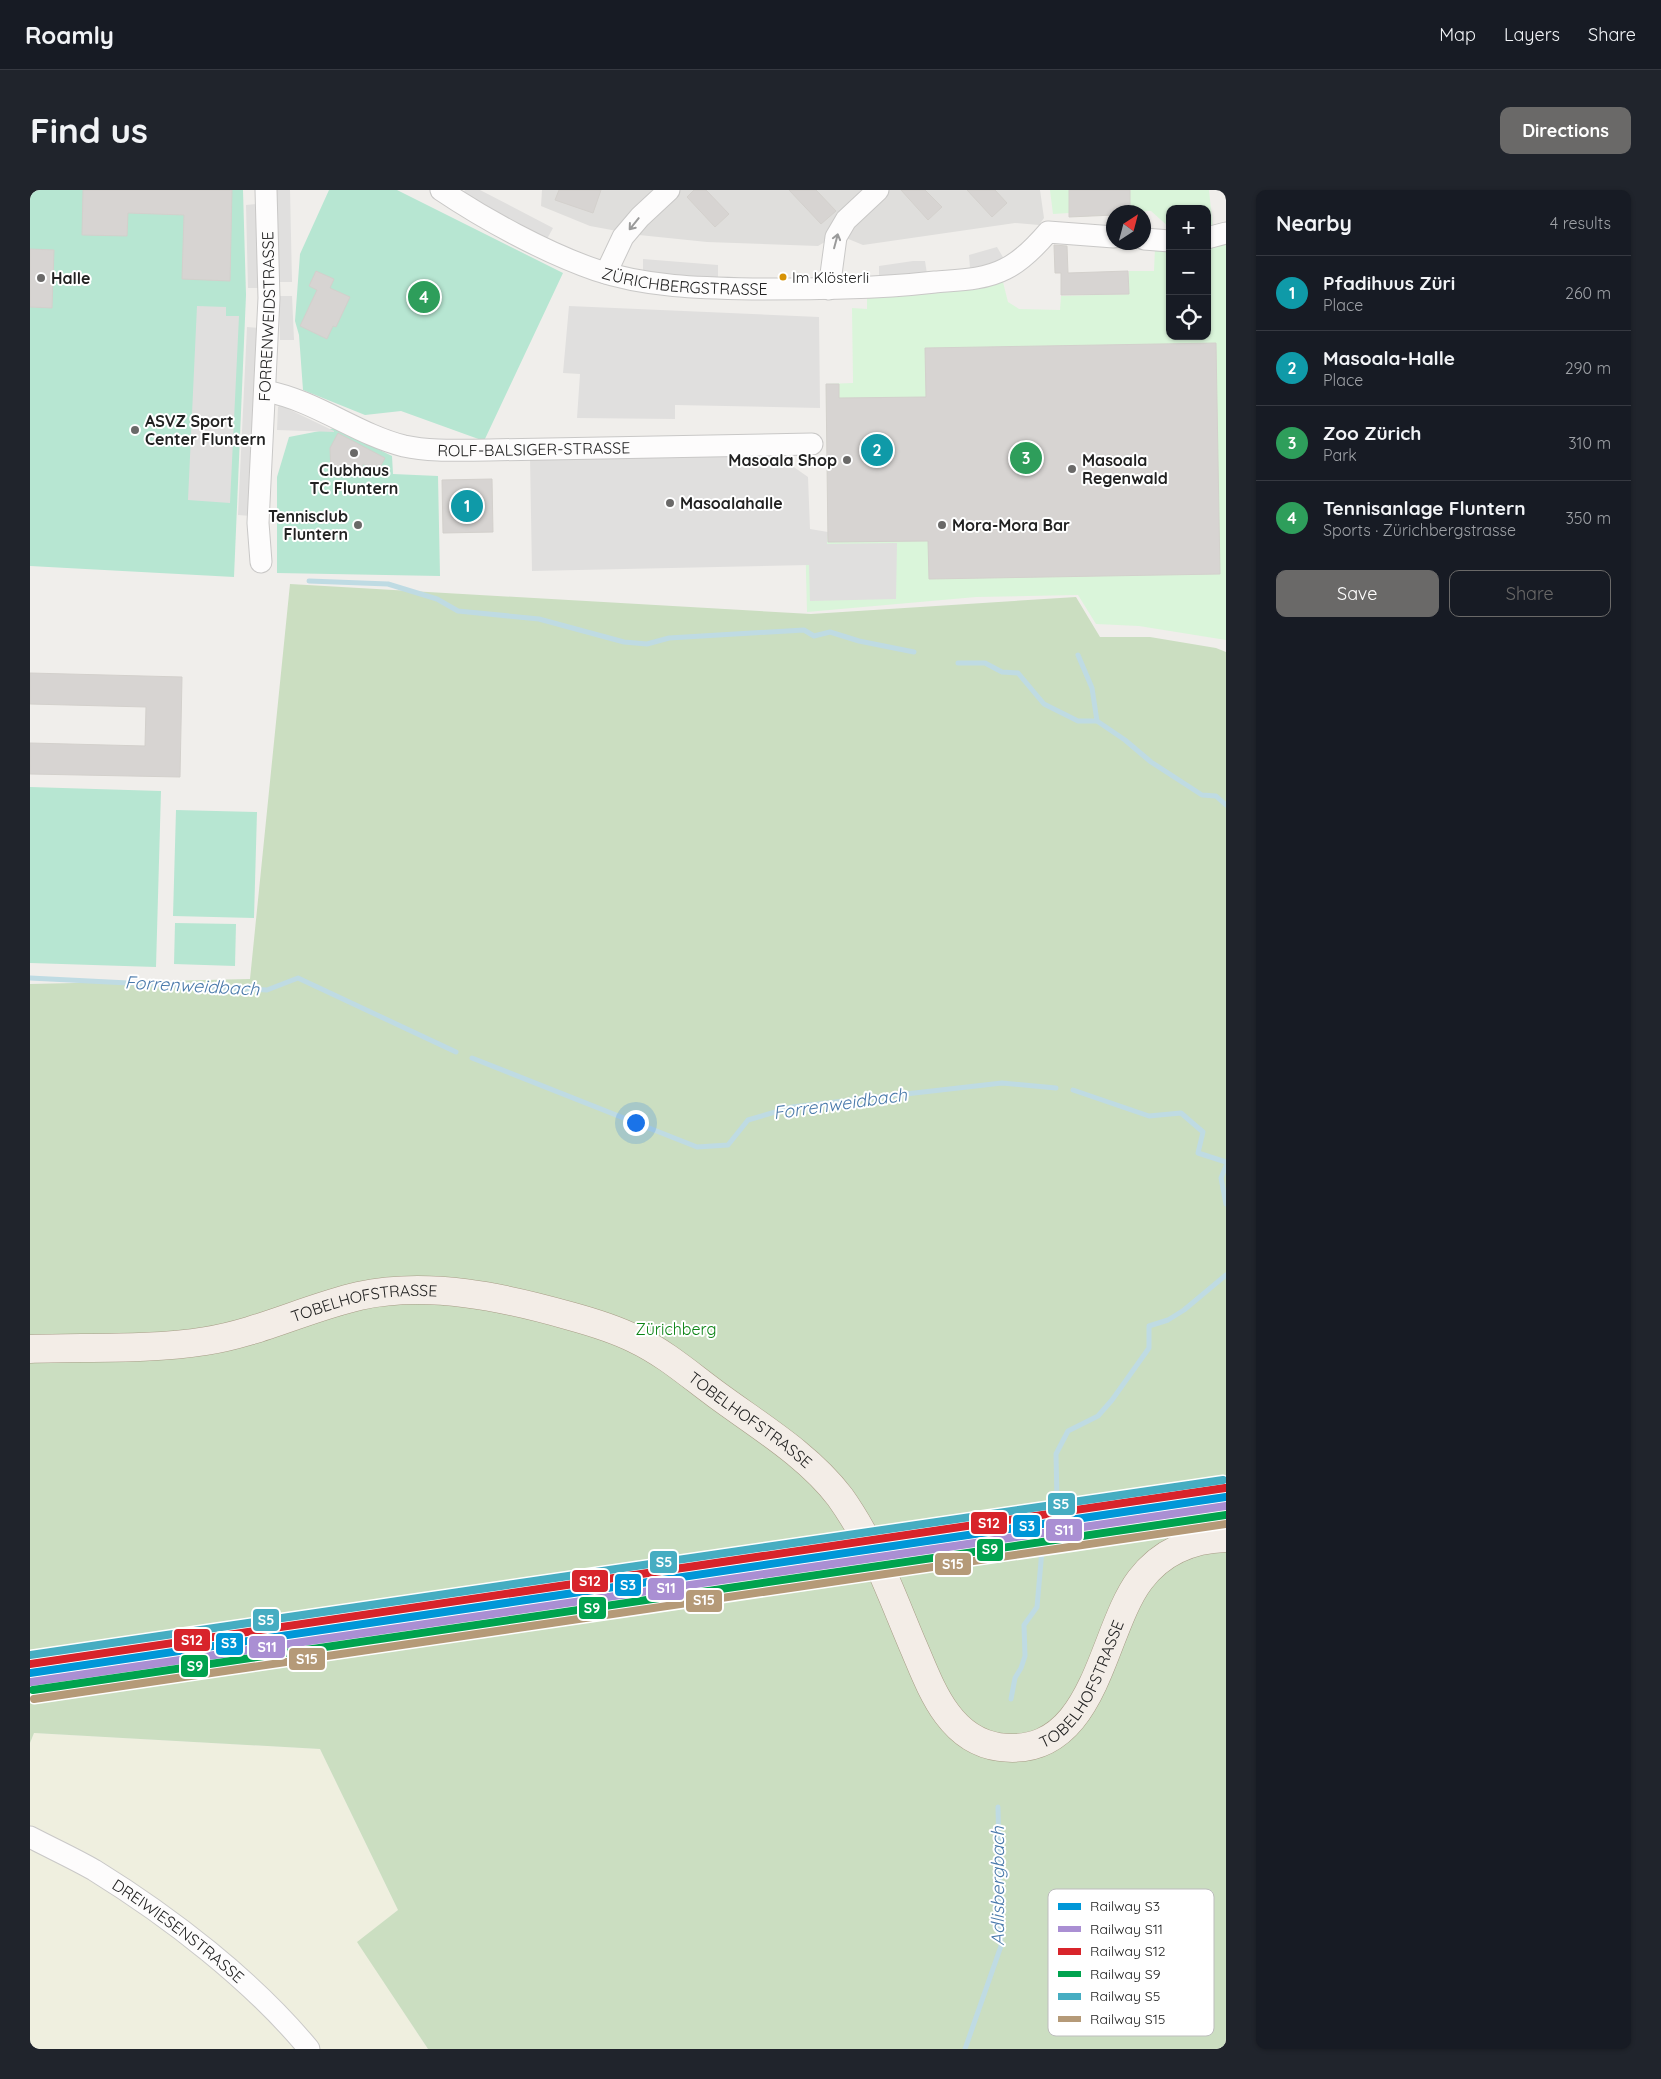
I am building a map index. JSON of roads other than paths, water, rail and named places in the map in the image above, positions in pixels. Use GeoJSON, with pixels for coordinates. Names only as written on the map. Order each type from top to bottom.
{"type":"FeatureCollection","features":[{"type":"Feature","properties":{"kind":"main road","name":"TOBELHOFSTRASSE"},"geometry":{"type":"LineString","coordinates":[[30,1349],[171,1345],[206,1341],[233,1335],[362,1296],[398,1291],[468,1294],[523,1304],[572,1316],[634,1338],[662,1354],[790,1449],[826,1480],[856,1521],[877,1562],[932,1692],[952,1719],[966,1733],[979,1741],[1001,1747],[1020,1747],[1040,1742],[1060,1730],[1078,1710],[1094,1686],[1134,1589],[1154,1564],[1170,1552],[1188,1544],[1207,1539],[1226,1538]]}},
{"type":"Feature","properties":{"kind":"street","name":"FORRENWEIDSTRASSE"},"geometry":{"type":"LineString","coordinates":[[261,562],[258,523],[269,298],[266,190]]}},
{"type":"Feature","properties":{"kind":"street","name":"ZÜRICHBERGSTRASSE"},"geometry":{"type":"LineString","coordinates":[[441,190],[457,201],[531,242],[606,273],[663,284],[708,288],[829,289],[900,286],[977,277],[1005,270],[1021,260],[1048,232],[1106,236]]}},
{"type":"Feature","properties":{"kind":"street"},"geometry":{"type":"LineString","coordinates":[[606,273],[623,237],[640,217],[669,190]]}},
{"type":"Feature","properties":{"kind":"street"},"geometry":{"type":"LineString","coordinates":[[829,289],[836,237],[846,220],[878,190]]}},
{"type":"Feature","properties":{"kind":"street"},"geometry":{"type":"LineString","coordinates":[[1211,237],[1226,233]]}},
{"type":"Feature","properties":{"kind":"street"},"geometry":{"type":"LineString","coordinates":[[1151,240],[1166,241]]}},
{"type":"Feature","properties":{"kind":"street","name":"ROLF-BALSIGER-STRASSE"},"geometry":{"type":"LineString","coordinates":[[265,391],[285,394],[373,435],[406,446],[448,450],[489,450],[812,444]]}},
{"type":"Feature","properties":{"kind":"street","name":"DREIWIESENSTRASSE"},"geometry":{"type":"LineString","coordinates":[[30,1837],[93,1870],[162,1915],[252,1989],[285,2020],[309,2049]]}},
{"type":"Feature","properties":{"kind":"waterway"},"geometry":{"type":"LineString","coordinates":[[309,581],[388,584],[437,599],[458,611],[539,619],[624,642],[647,644],[669,638],[804,630],[814,636],[830,632],[859,641],[914,652]]}},
{"type":"Feature","properties":{"kind":"waterway"},"geometry":{"type":"LineString","coordinates":[[1078,655],[1092,688],[1097,721]]}},
{"type":"Feature","properties":{"kind":"waterway"},"geometry":{"type":"LineString","coordinates":[[958,663],[985,663],[1002,672],[1018,673],[1044,704],[1078,721],[1097,721],[1125,740],[1151,762],[1202,795],[1216,796],[1226,805]]}},
{"type":"Feature","properties":{"kind":"waterway","name":"Forrenweidbach"},"geometry":{"type":"LineString","coordinates":[[30,978],[267,990],[298,978],[456,1052]]}},
{"type":"Feature","properties":{"kind":"waterway","name":"Forrenweidbach"},"geometry":{"type":"LineString","coordinates":[[472,1058],[697,1147],[728,1145],[748,1120],[792,1107],[1002,1083],[1056,1088]]}},
{"type":"Feature","properties":{"kind":"waterway","name":"Forrenweidbach"},"geometry":{"type":"LineString","coordinates":[[1073,1090],[1149,1116],[1181,1113],[1203,1132],[1198,1153],[1226,1162]]}},
{"type":"Feature","properties":{"kind":"waterway"},"geometry":{"type":"LineString","coordinates":[[1226,1166],[1221,1178],[1226,1204]]}},
{"type":"Feature","properties":{"kind":"waterway","name":"Adlisbergbach"},"geometry":{"type":"LineString","coordinates":[[1011,1699],[1015,1678],[1025,1656],[1024,1625],[1037,1607],[1045,1516],[1057,1501],[1056,1454],[1068,1431],[1098,1416],[1112,1400],[1149,1348],[1149,1326],[1168,1320],[1184,1310],[1226,1275]]}},
{"type":"Feature","properties":{"kind":"waterway","name":"Adlisbergbach"},"geometry":{"type":"LineString","coordinates":[[965,2049],[1001,1946],[998,1807]]}},
{"type":"Feature","properties":{"kind":"rail line","name":"S5"},"geometry":{"type":"LineString","coordinates":[[30,1655],[1223,1480]]}},
{"type":"Feature","properties":{"kind":"rail line","name":"S12"},"geometry":{"type":"LineString","coordinates":[[30,1664],[1225,1488]]}},
{"type":"Feature","properties":{"kind":"rail line","name":"S3"},"geometry":{"type":"LineString","coordinates":[[30,1673],[1226,1497]]}},
{"type":"Feature","properties":{"kind":"rail line","name":"S11"},"geometry":{"type":"LineString","coordinates":[[31,1682],[1226,1506]]}},
{"type":"Feature","properties":{"kind":"rail line","name":"S9"},"geometry":{"type":"LineString","coordinates":[[33,1690],[1226,1515]]}},
{"type":"Feature","properties":{"kind":"rail line","name":"S15"},"geometry":{"type":"LineString","coordinates":[[34,1699],[1226,1524]]}},
{"type":"Feature","properties":{"kind":"place","name":"Im Klösterli"},"geometry":{"type":"Point","coordinates":[783,277]}},
{"type":"Feature","properties":{"kind":"place","name":"Halle"},"geometry":{"type":"Point","coordinates":[41,278]}},
{"type":"Feature","properties":{"kind":"place","name":"Tennisanlage Fluntern"},"geometry":{"type":"Point","coordinates":[424,297]}},
{"type":"Feature","properties":{"kind":"place","name":"ASVZ Sport Center Fluntern"},"geometry":{"type":"Point","coordinates":[135,430]}},
{"type":"Feature","properties":{"kind":"place","name":"Masoala-Halle"},"geometry":{"type":"Point","coordinates":[877,450]}},
{"type":"Feature","properties":{"kind":"place","name":"Clubhaus TC Fluntern"},"geometry":{"type":"Point","coordinates":[354,453]}},
{"type":"Feature","properties":{"kind":"place","name":"Zoo Zürich"},"geometry":{"type":"Point","coordinates":[1026,458]}},
{"type":"Feature","properties":{"kind":"place","name":"Masoala Shop"},"geometry":{"type":"Point","coordinates":[847,460]}},
{"type":"Feature","properties":{"kind":"place","name":"Masoala Regenwald"},"geometry":{"type":"Point","coordinates":[1072,469]}},
{"type":"Feature","properties":{"kind":"place","name":"Masoalahalle"},"geometry":{"type":"Point","coordinates":[670,503]}},
{"type":"Feature","properties":{"kind":"place","name":"Pfadihuus Züri"},"geometry":{"type":"Point","coordinates":[467,506]}},
{"type":"Feature","properties":{"kind":"place","name":"Tennisclub Fluntern"},"geometry":{"type":"Point","coordinates":[358,525]}},
{"type":"Feature","properties":{"kind":"place","name":"Mora-Mora Bar"},"geometry":{"type":"Point","coordinates":[942,525]}},
{"type":"Feature","properties":{"kind":"park label","name":"Zürichberg"},"geometry":{"type":"Point","coordinates":[676,1329]}}]}
